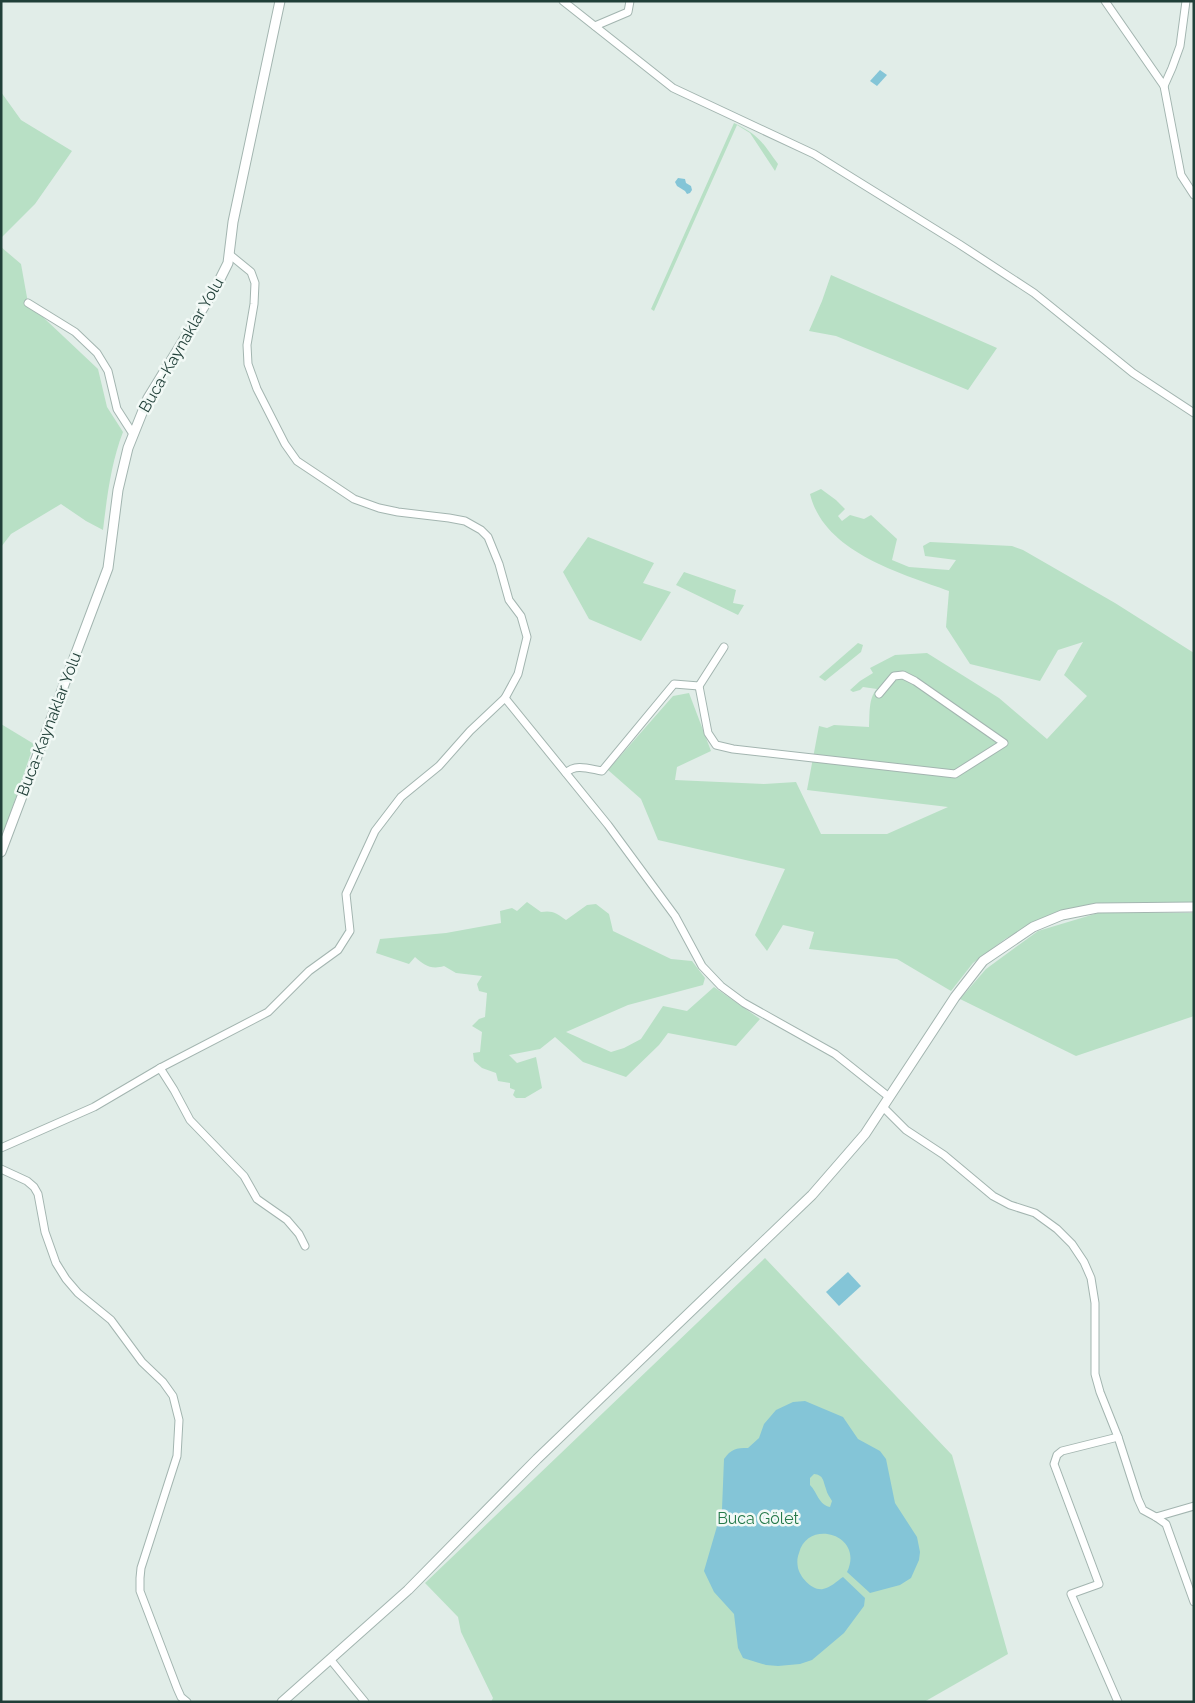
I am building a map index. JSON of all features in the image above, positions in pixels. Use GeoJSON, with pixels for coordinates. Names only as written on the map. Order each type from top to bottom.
{"type":"FeatureCollection","features":[{"type":"Feature","properties":{"kind":"street","name":"Buca-Kaynaklar Yolu"},"geometry":{"type":"LineString","coordinates":[[1,852],[108,568],[118,490],[128,448],[148,398],[216,287],[228,262],[233,222],[280,1]]}},
{"type":"Feature","properties":{"kind":"street"},"geometry":{"type":"LineString","coordinates":[[563,1],[673,88],[814,154],[1034,293],[1133,373],[1194,414]]}},
{"type":"Feature","properties":{"kind":"street"},"geometry":{"type":"LineString","coordinates":[[596,26],[628,12],[630,1]]}},
{"type":"Feature","properties":{"kind":"street"},"geometry":{"type":"LineString","coordinates":[[1105,1],[1164,86],[1181,175],[1194,195]]}},
{"type":"Feature","properties":{"kind":"street"},"geometry":{"type":"LineString","coordinates":[[1164,86],[1180,46],[1186,1]]}},
{"type":"Feature","properties":{"kind":"street"},"geometry":{"type":"LineString","coordinates":[[1,1148],[94,1107],[160,1068],[268,1012],[309,971],[338,950],[350,931],[346,894],[375,831],[401,797],[439,766],[470,731],[505,698],[518,674],[527,637],[521,616],[509,600],[499,564],[488,537],[481,530],[465,521],[398,512],[354,500],[297,461],[284,444],[257,389],[248,364],[247,345],[254,304],[255,282],[251,272],[229,254]]}},
{"type":"Feature","properties":{"kind":"street"},"geometry":{"type":"LineString","coordinates":[[28,303],[75,332],[97,353],[108,371],[117,409],[134,434]]}},
{"type":"Feature","properties":{"kind":"street"},"geometry":{"type":"LineString","coordinates":[[724,647],[699,686],[708,733],[716,744],[734,749],[955,774],[1004,743],[916,681],[903,675],[894,676],[879,694]]}},
{"type":"Feature","properties":{"kind":"street"},"geometry":{"type":"LineString","coordinates":[[566,773],[570,768],[576,767],[602,770],[674,684],[699,686]]}},
{"type":"Feature","properties":{"kind":"street"},"geometry":{"type":"LineString","coordinates":[[505,698],[608,825],[675,916],[702,966],[721,986],[744,1003],[835,1054],[889,1097]]}},
{"type":"Feature","properties":{"kind":"street"},"geometry":{"type":"LineString","coordinates":[[282,1702],[408,1590],[537,1459],[807,1199],[864,1134],[955,996],[983,961],[1033,927],[1062,916],[1097,908],[1194,907]]}},
{"type":"Feature","properties":{"kind":"street"},"geometry":{"type":"LineString","coordinates":[[160,1068],[190,1120],[244,1176],[257,1199],[280,1214],[293,1227],[305,1246]]}},
{"type":"Feature","properties":{"kind":"street"},"geometry":{"type":"LineString","coordinates":[[882,1107],[906,1130],[944,1156],[993,1196],[1010,1205],[1034,1213],[1057,1229],[1072,1244],[1084,1262],[1091,1278],[1096,1303],[1095,1374],[1100,1392],[1118,1437],[1138,1499],[1144,1510],[1166,1524],[1194,1602]]}},
{"type":"Feature","properties":{"kind":"street"},"geometry":{"type":"LineString","coordinates":[[1,1169],[27,1181],[34,1187],[38,1194],[44,1232],[56,1263],[66,1279],[78,1294],[111,1320],[142,1362],[167,1386],[173,1396],[179,1420],[177,1456],[141,1568],[140,1591],[177,1688],[181,1697],[186,1702]]}},
{"type":"Feature","properties":{"kind":"street"},"geometry":{"type":"LineString","coordinates":[[1118,1437],[1062,1451],[1057,1455],[1054,1464],[1099,1584],[1071,1594],[1118,1702]]}},
{"type":"Feature","properties":{"kind":"street"},"geometry":{"type":"LineString","coordinates":[[1156,1517],[1194,1506]]}},
{"type":"Feature","properties":{"kind":"street"},"geometry":{"type":"LineString","coordinates":[[330,1659],[365,1702]]}},
{"type":"Feature","properties":{"kind":"green space"},"geometry":{"type":"Polygon","coordinates":[[[1,92],[21,120],[72,151],[35,204],[1,238],[1,92]]]}},
{"type":"Feature","properties":{"kind":"green space"},"geometry":{"type":"Polygon","coordinates":[[[734,123],[749,131],[759,140],[778,164],[775,171],[750,133],[737,125],[654,311],[651,309],[734,123]]]}},
{"type":"Feature","properties":{"kind":"green space"},"geometry":{"type":"Polygon","coordinates":[[[1,247],[21,264],[28,303],[98,369],[107,407],[123,432],[112,468],[103,530],[61,504],[11,534],[1,547],[1,247]]]}},
{"type":"Feature","properties":{"kind":"green space"},"geometry":{"type":"Polygon","coordinates":[[[831,275],[997,348],[968,390],[836,336],[809,331],[831,275]]]}},
{"type":"Feature","properties":{"kind":"green space"},"geometry":{"type":"Polygon","coordinates":[[[821,489],[845,509],[838,516],[842,521],[850,515],[864,519],[871,515],[897,539],[892,560],[909,567],[949,570],[956,560],[925,556],[923,546],[930,542],[1012,546],[1023,550],[1115,603],[1194,653],[1194,902],[1095,903],[1056,912],[1005,939],[973,963],[951,991],[897,959],[809,949],[814,932],[783,925],[767,951],[755,935],[785,869],[658,840],[641,799],[608,770],[673,696],[689,693],[711,751],[677,767],[675,780],[764,784],[796,782],[821,834],[887,834],[948,807],[807,790],[819,726],[827,728],[834,725],[869,727],[872,697],[877,689],[863,687],[853,692],[850,690],[873,673],[870,668],[895,655],[927,653],[999,698],[1047,739],[1087,696],[1064,675],[1083,642],[1058,650],[1040,681],[970,664],[946,627],[949,591],[887,568],[866,558],[847,545],[831,531],[818,514],[810,494],[821,489]]]}},
{"type":"Feature","properties":{"kind":"green space"},"geometry":{"type":"Polygon","coordinates":[[[588,537],[654,563],[643,583],[671,592],[641,641],[589,619],[563,572],[588,537]]]}},
{"type":"Feature","properties":{"kind":"green space"},"geometry":{"type":"Polygon","coordinates":[[[684,572],[736,590],[733,603],[744,605],[738,615],[676,585],[684,572]]]}},
{"type":"Feature","properties":{"kind":"green space"},"geometry":{"type":"Polygon","coordinates":[[[858,643],[863,645],[861,652],[825,681],[819,677],[858,643]]]}},
{"type":"Feature","properties":{"kind":"green space"},"geometry":{"type":"Polygon","coordinates":[[[1,724],[34,744],[4,832],[1,829],[1,724]]]}},
{"type":"Feature","properties":{"kind":"green space"},"geometry":{"type":"Polygon","coordinates":[[[527,902],[541,912],[548,911],[566,920],[587,905],[596,904],[609,914],[613,931],[671,959],[692,961],[705,978],[703,985],[628,1005],[566,1032],[611,1052],[641,1039],[663,1006],[687,1011],[714,987],[760,1019],[736,1046],[668,1033],[659,1045],[626,1077],[583,1062],[555,1037],[540,1049],[509,1055],[517,1063],[536,1057],[542,1088],[525,1098],[516,1098],[513,1095],[515,1090],[510,1088],[510,1083],[498,1081],[496,1073],[482,1068],[474,1061],[473,1053],[480,1052],[482,1032],[472,1026],[479,1019],[485,1017],[487,993],[479,991],[477,984],[482,976],[456,973],[444,966],[431,967],[415,957],[409,964],[376,953],[380,939],[446,933],[501,923],[500,911],[512,908],[517,911],[527,902]]]}},
{"type":"Feature","properties":{"kind":"green space"},"geometry":{"type":"Polygon","coordinates":[[[1098,913],[1194,913],[1194,1016],[1076,1056],[960,999],[986,969],[1038,931],[1098,913]]]}},
{"type":"Feature","properties":{"kind":"green space","name":"Buca Gölet"},"geometry":{"type":"Polygon","coordinates":[[[765,1258],[952,1455],[1008,1654],[924,1702],[491,1702],[493,1698],[461,1632],[458,1617],[425,1583],[765,1258]]]}},
{"type":"Feature","properties":{"kind":"water"},"geometry":{"type":"Polygon","coordinates":[[[880,70],[887,75],[877,86],[870,81],[880,70]]]}},
{"type":"Feature","properties":{"kind":"water"},"geometry":{"type":"Polygon","coordinates":[[[678,178],[685,179],[686,183],[691,186],[692,190],[690,193],[687,194],[677,186],[675,182],[678,178]]]}},
{"type":"Feature","properties":{"kind":"water"},"geometry":{"type":"Polygon","coordinates":[[[848,1272],[861,1286],[839,1306],[826,1292],[848,1272]]]}},
{"type":"Feature","properties":{"kind":"water"},"geometry":{"type":"Polygon","coordinates":[[[805,1401],[843,1417],[858,1439],[880,1451],[886,1459],[895,1503],[917,1537],[920,1552],[919,1560],[911,1578],[900,1585],[870,1593],[847,1572],[850,1559],[848,1548],[842,1540],[823,1534],[813,1536],[804,1542],[798,1555],[797,1564],[799,1572],[807,1583],[815,1588],[823,1589],[831,1586],[843,1577],[865,1598],[864,1606],[844,1633],[812,1660],[800,1664],[778,1666],[766,1665],[743,1658],[738,1648],[734,1614],[714,1592],[704,1571],[722,1509],[724,1459],[734,1450],[748,1448],[759,1438],[764,1424],[776,1410],[793,1402],[805,1401]],[[814,1474],[810,1478],[810,1485],[823,1504],[830,1507],[832,1501],[823,1479],[814,1474]]]}}]}
